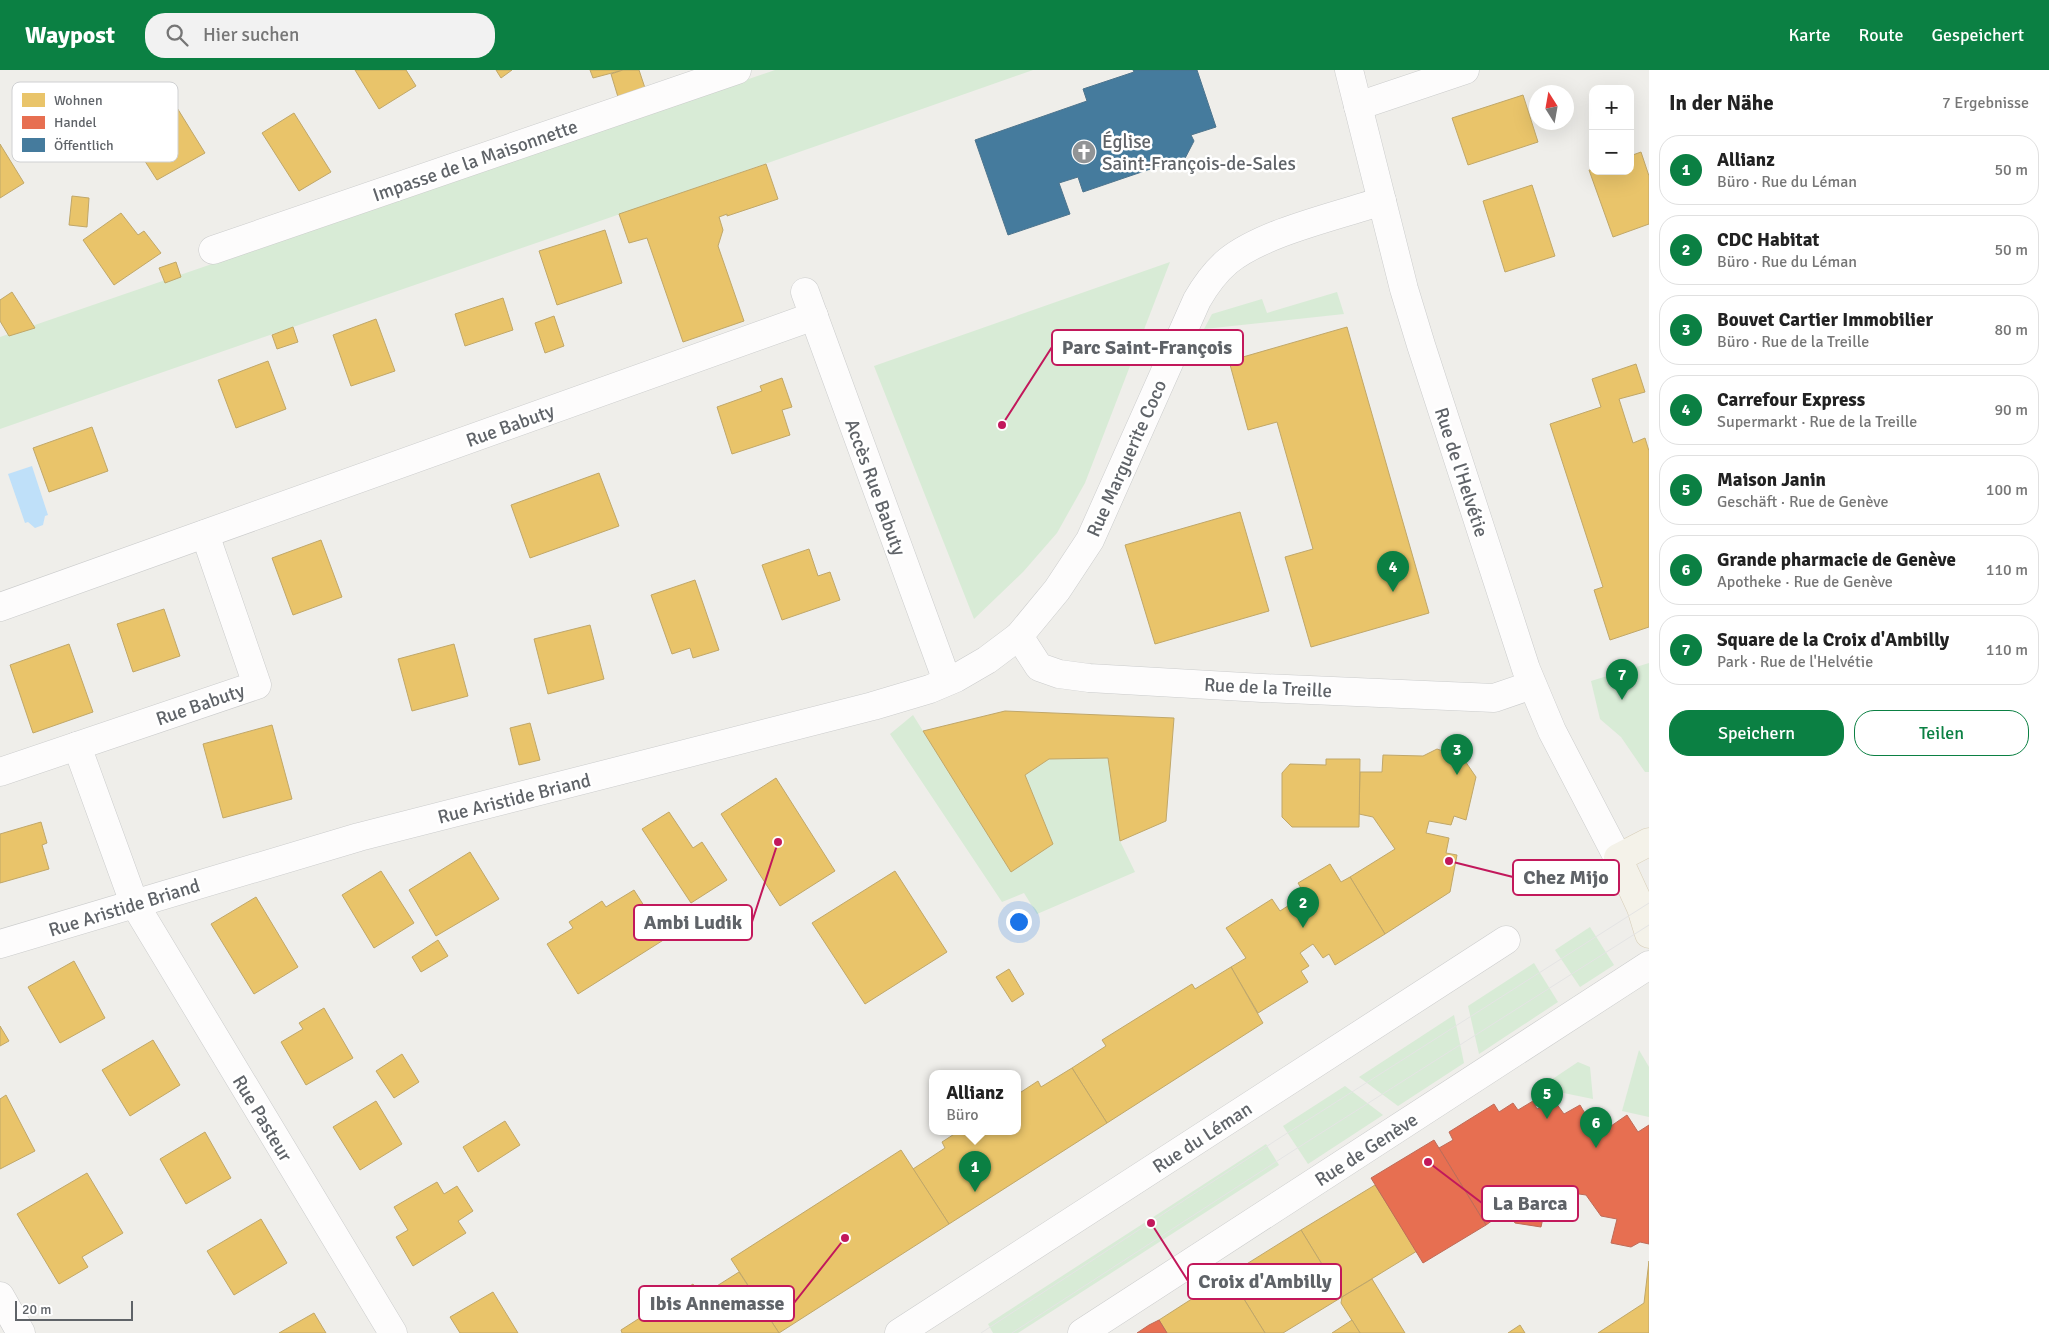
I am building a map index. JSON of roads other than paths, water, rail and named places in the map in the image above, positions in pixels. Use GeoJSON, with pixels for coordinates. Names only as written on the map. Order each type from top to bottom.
{"type":"FeatureCollection","features":[{"type":"Feature","properties":{"kind":"main road"},"geometry":{"type":"LineString","coordinates":[[1649,842],[1618,858],[1641,908],[1649,934]]}},
{"type":"Feature","properties":{"kind":"street","name":"Impasse de la Maisonnette"},"geometry":{"type":"LineString","coordinates":[[213,250],[738,70]]}},
{"type":"Feature","properties":{"kind":"street","name":"Rue de l'Helvétie"},"geometry":{"type":"LineString","coordinates":[[1349,70],[1421,345],[1532,685],[1552,731],[1618,858]]}},
{"type":"Feature","properties":{"kind":"street"},"geometry":{"type":"LineString","coordinates":[[1358,106],[1465,70]]}},
{"type":"Feature","properties":{"kind":"street","name":"Rue Marguerite Coco"},"geometry":{"type":"LineString","coordinates":[[1019,636],[1066,579],[1090,540],[1197,300],[1210,280],[1226,262],[1253,245],[1306,225],[1382,201]]}},
{"type":"Feature","properties":{"kind":"street","name":"Rue Babuty"},"geometry":{"type":"LineString","coordinates":[[0,607],[206,534],[810,304]]}},
{"type":"Feature","properties":{"kind":"street","name":"Accès Rue Babuty"},"geometry":{"type":"LineString","coordinates":[[810,304],[947,682]]}},
{"type":"Feature","properties":{"kind":"street","name":"Rue Babuty"},"geometry":{"type":"LineString","coordinates":[[0,772],[257,685],[206,534]]}},
{"type":"Feature","properties":{"kind":"street","name":"Rue Aristide Briand"},"geometry":{"type":"LineString","coordinates":[[0,944],[359,837],[906,697],[947,682],[987,660],[1019,636]]}},
{"type":"Feature","properties":{"kind":"street","name":"Rue de la Treille"},"geometry":{"type":"LineString","coordinates":[[1019,636],[1039,667],[1059,674],[1089,678],[1494,698],[1532,685]]}},
{"type":"Feature","properties":{"kind":"street"},"geometry":{"type":"LineString","coordinates":[[77,746],[134,903]]}},
{"type":"Feature","properties":{"kind":"street","name":"Rue Pasteur"},"geometry":{"type":"LineString","coordinates":[[134,903],[393,1333]]}},
{"type":"Feature","properties":{"kind":"street","name":"Rue du Léman"},"geometry":{"type":"LineString","coordinates":[[899,1333],[1506,940]]}},
{"type":"Feature","properties":{"kind":"street","name":"Rue de Genève"},"geometry":{"type":"LineString","coordinates":[[1082,1333],[1649,965]]}},
{"type":"Feature","properties":{"kind":"street"},"geometry":{"type":"LineString","coordinates":[[0,1296],[21,1333]]}},
{"type":"Feature","properties":{"kind":"water"},"geometry":{"type":"Polygon","coordinates":[[[32,466],[48,515],[45,516],[43,525],[35,528],[28,522],[25,523],[8,474],[32,466]]]}},
{"type":"Feature","properties":{"kind":"tram line"},"geometry":{"type":"LineString","coordinates":[[981,1333],[1278,1139],[1649,903]]}},
{"type":"Feature","properties":{"kind":"tram line"},"geometry":{"type":"LineString","coordinates":[[1012,1333],[1288,1154],[1649,925]]}},
{"type":"Feature","properties":{"kind":"place","name":"Église Saint-François-de-Sales"},"geometry":{"type":"Point","coordinates":[1084,152]}},
{"type":"Feature","properties":{"kind":"place","name":"Parc Saint-François"},"geometry":{"type":"Point","coordinates":[1002,425]}},
{"type":"Feature","properties":{"kind":"place","name":"Carrefour Express"},"geometry":{"type":"Point","coordinates":[1393,592]}},
{"type":"Feature","properties":{"kind":"place","name":"Square de la Croix d'Ambilly"},"geometry":{"type":"Point","coordinates":[1622,700]}},
{"type":"Feature","properties":{"kind":"place","name":"Bouvet Cartier Immobilier"},"geometry":{"type":"Point","coordinates":[1457,775]}},
{"type":"Feature","properties":{"kind":"place","name":"Ambi Ludik"},"geometry":{"type":"Point","coordinates":[778,842]}},
{"type":"Feature","properties":{"kind":"place","name":"Chez Mijo"},"geometry":{"type":"Point","coordinates":[1449,861]}},
{"type":"Feature","properties":{"kind":"place","name":"CDC Habitat"},"geometry":{"type":"Point","coordinates":[1303,928]}},
{"type":"Feature","properties":{"kind":"place","name":"Maison Janin"},"geometry":{"type":"Point","coordinates":[1547,1119]}},
{"type":"Feature","properties":{"kind":"place","name":"Grande pharmacie de Genève"},"geometry":{"type":"Point","coordinates":[1596,1148]}},
{"type":"Feature","properties":{"kind":"place","name":"La Barca"},"geometry":{"type":"Point","coordinates":[1428,1162]}},
{"type":"Feature","properties":{"kind":"place","name":"Allianz"},"geometry":{"type":"Point","coordinates":[975,1192]}},
{"type":"Feature","properties":{"kind":"place","name":"Croix d'Ambilly"},"geometry":{"type":"Point","coordinates":[1151,1223]}},
{"type":"Feature","properties":{"kind":"place","name":"Ibis Annemasse"},"geometry":{"type":"Point","coordinates":[845,1238]}}]}
